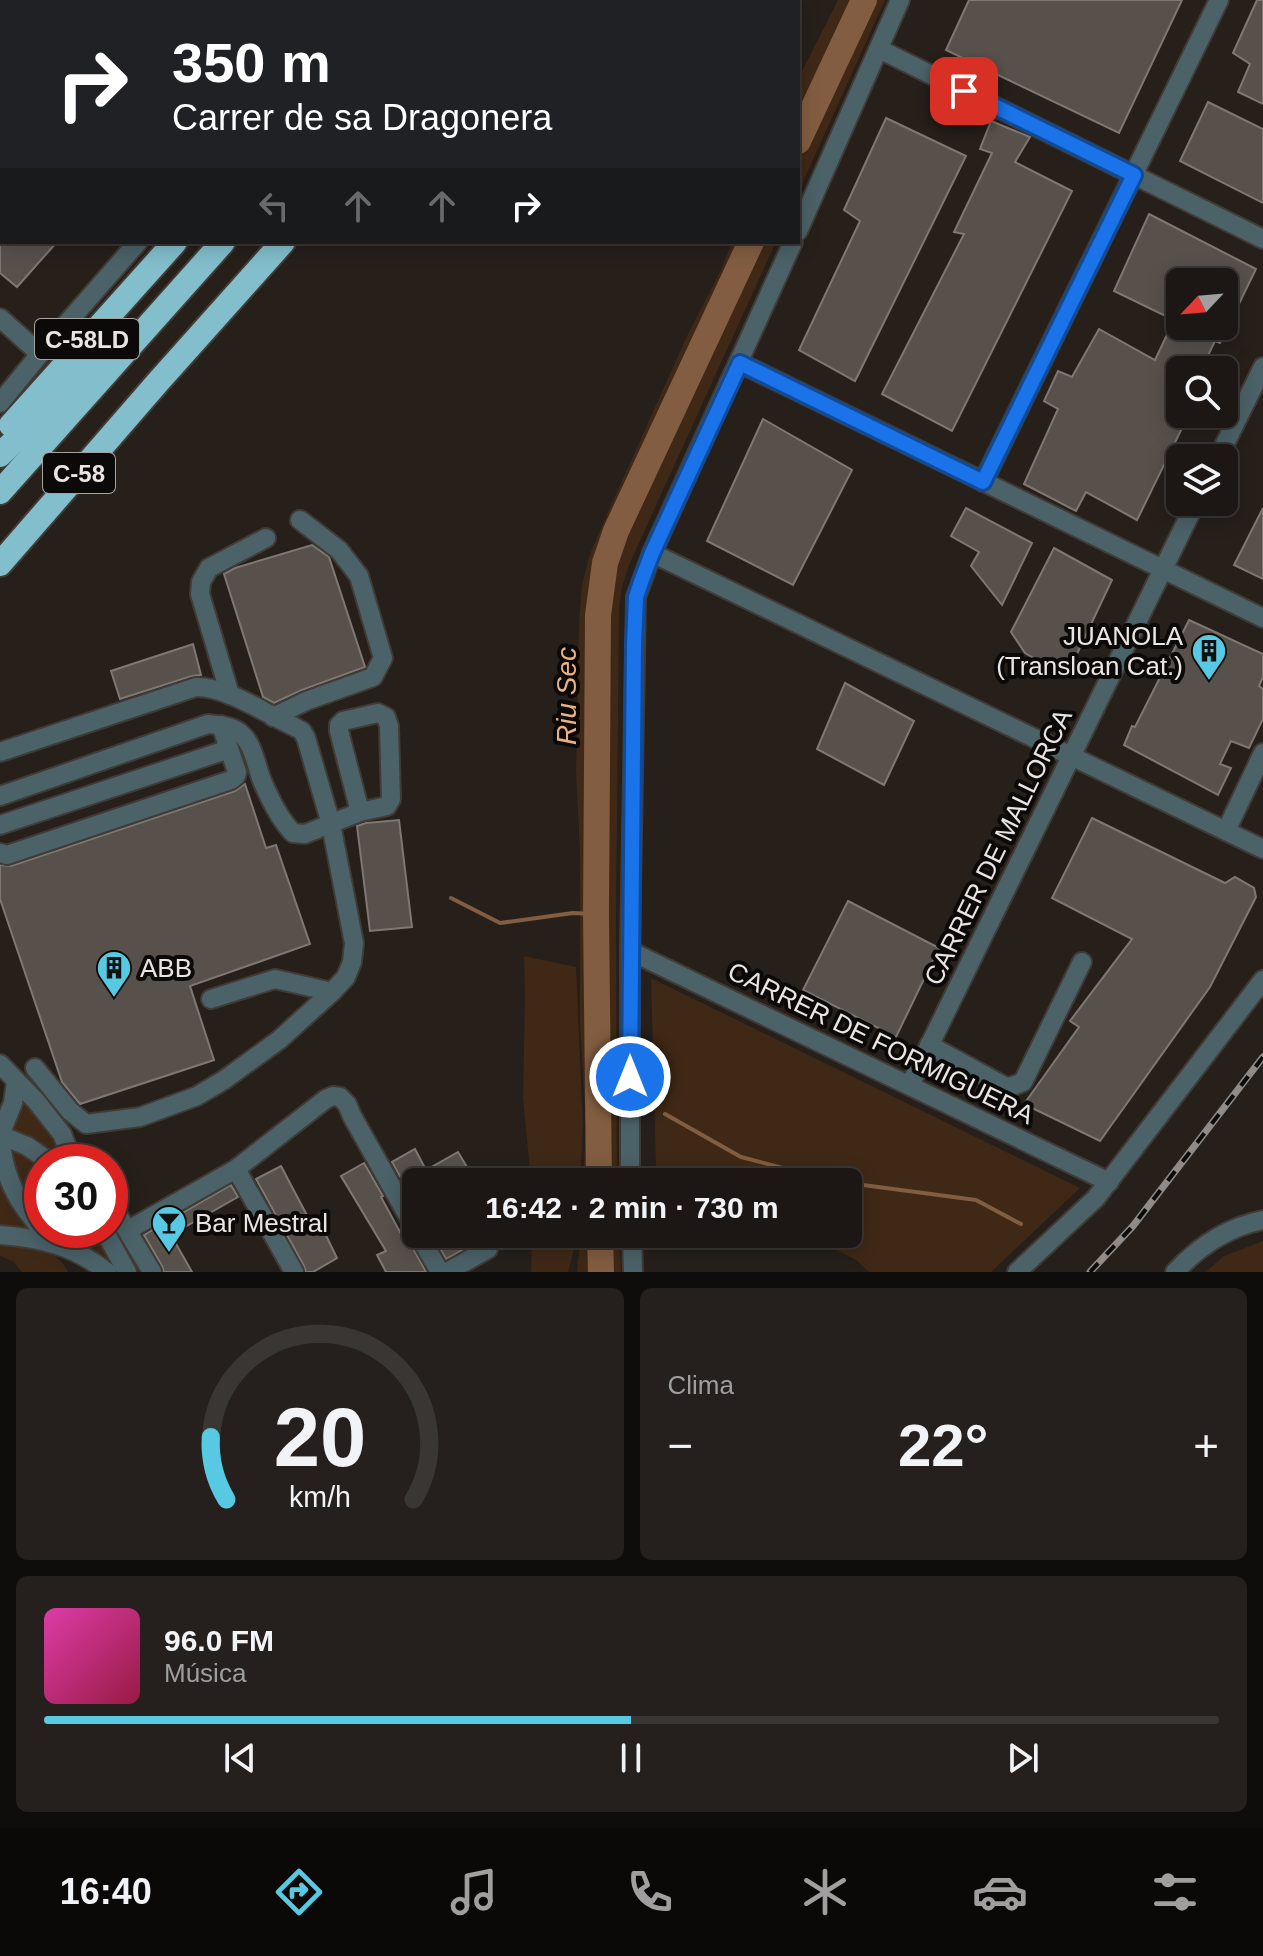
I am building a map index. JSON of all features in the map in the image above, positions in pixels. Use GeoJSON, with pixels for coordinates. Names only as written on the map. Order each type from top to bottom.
{"type":"FeatureCollection","features":[{"type":"Feature","properties":{"kind":"highway","name":"C-58LD"},"geometry":{"type":"LineString","coordinates":[[0,437],[173,244]]}},
{"type":"Feature","properties":{"kind":"highway"},"geometry":{"type":"LineString","coordinates":[[0,455],[219,244]]}},
{"type":"Feature","properties":{"kind":"highway","name":"C-58"},"geometry":{"type":"LineString","coordinates":[[0,492],[219,244]]}},
{"type":"Feature","properties":{"kind":"highway","name":"C-58"},"geometry":{"type":"LineString","coordinates":[[0,564],[281,244]]}},
{"type":"Feature","properties":{"kind":"street"},"geometry":{"type":"LineString","coordinates":[[800,227],[900,0]]}},
{"type":"Feature","properties":{"kind":"street"},"geometry":{"type":"LineString","coordinates":[[983,482],[1219,0]]}},
{"type":"Feature","properties":{"kind":"street"},"geometry":{"type":"LineString","coordinates":[[879,49],[1263,239]]}},
{"type":"Feature","properties":{"kind":"street"},"geometry":{"type":"LineString","coordinates":[[0,403],[136,244]]}},
{"type":"Feature","properties":{"kind":"street"},"geometry":{"type":"LineString","coordinates":[[630,1168],[636,597],[652,553],[792,244]]}},
{"type":"Feature","properties":{"kind":"street"},"geometry":{"type":"LineString","coordinates":[[0,318],[40,354]]}},
{"type":"Feature","properties":{"kind":"street"},"geometry":{"type":"LineString","coordinates":[[740,363],[1263,618]]}},
{"type":"Feature","properties":{"kind":"street"},"geometry":{"type":"LineString","coordinates":[[1225,444],[1263,367]]}},
{"type":"Feature","properties":{"kind":"street","name":"CARRER DE MALLORCA"},"geometry":{"type":"LineString","coordinates":[[910,1085],[1189,516]]}},
{"type":"Feature","properties":{"kind":"street"},"geometry":{"type":"LineString","coordinates":[[273,717],[306,701],[373,677],[383,658],[359,576],[339,550],[300,520]]}},
{"type":"Feature","properties":{"kind":"street"},"geometry":{"type":"LineString","coordinates":[[230,695],[200,594],[201,582],[209,568],[266,538]]}},
{"type":"Feature","properties":{"kind":"street"},"geometry":{"type":"LineString","coordinates":[[652,553],[1263,849]]}},
{"type":"Feature","properties":{"kind":"street"},"geometry":{"type":"LineString","coordinates":[[0,752],[196,687],[207,687],[230,695],[302,731],[331,824],[354,943],[352,962],[346,977],[332,992],[279,1040],[197,1096],[140,1117],[86,1124],[70,1111],[35,1068]]}},
{"type":"Feature","properties":{"kind":"street"},"geometry":{"type":"LineString","coordinates":[[0,796],[208,724],[221,725],[238,731],[249,742],[281,820],[293,833],[305,834],[360,812],[387,806],[391,799],[389,726],[386,717],[378,713],[343,721],[339,725],[360,812]]}},
{"type":"Feature","properties":{"kind":"street"},"geometry":{"type":"LineString","coordinates":[[0,853],[7,855],[231,780],[237,772],[221,725]]}},
{"type":"Feature","properties":{"kind":"street"},"geometry":{"type":"LineString","coordinates":[[0,825],[229,749]]}},
{"type":"Feature","properties":{"kind":"street"},"geometry":{"type":"LineString","coordinates":[[1226,831],[1263,753]]}},
{"type":"Feature","properties":{"kind":"street","name":"CARRER DE FORMIGUERA"},"geometry":{"type":"LineString","coordinates":[[630,951],[1109,1182]]}},
{"type":"Feature","properties":{"kind":"street"},"geometry":{"type":"LineString","coordinates":[[929,1045],[1004,1086],[1017,1086],[1023,1082],[1082,962]]}},
{"type":"Feature","properties":{"kind":"street"},"geometry":{"type":"LineString","coordinates":[[211,999],[275,979],[332,992]]}},
{"type":"Feature","properties":{"kind":"street"},"geometry":{"type":"LineString","coordinates":[[1017,1272],[1096,1198],[1263,980]]}},
{"type":"Feature","properties":{"kind":"street"},"geometry":{"type":"LineString","coordinates":[[0,1064],[36,1101],[70,1144]]}},
{"type":"Feature","properties":{"kind":"street"},"geometry":{"type":"LineString","coordinates":[[16,1082],[13,1103],[0,1135],[2,1160],[24,1209]]}},
{"type":"Feature","properties":{"kind":"street"},"geometry":{"type":"LineString","coordinates":[[152,1272],[128,1230],[236,1169],[333,1096],[340,1097],[347,1104],[402,1205]]}},
{"type":"Feature","properties":{"kind":"street"},"geometry":{"type":"LineString","coordinates":[[62,1134],[66,1144]]}},
{"type":"Feature","properties":{"kind":"street"},"geometry":{"type":"LineString","coordinates":[[0,1135],[24,1145]]}},
{"type":"Feature","properties":{"kind":"street"},"geometry":{"type":"LineString","coordinates":[[236,1169],[294,1272]]}},
{"type":"Feature","properties":{"kind":"street"},"geometry":{"type":"LineString","coordinates":[[1175,1272],[1189,1257],[1217,1237],[1263,1220]]}},
{"type":"Feature","properties":{"kind":"street"},"geometry":{"type":"LineString","coordinates":[[0,1235],[24,1238]]}},
{"type":"Feature","properties":{"kind":"street"},"geometry":{"type":"LineString","coordinates":[[67,1248],[107,1272]]}},
{"type":"Feature","properties":{"kind":"street"},"geometry":{"type":"LineString","coordinates":[[114,1248],[127,1272]]}},
{"type":"Feature","properties":{"kind":"street"},"geometry":{"type":"LineString","coordinates":[[426,1248],[440,1272]]}},
{"type":"Feature","properties":{"kind":"street"},"geometry":{"type":"LineString","coordinates":[[632,1248],[633,1272]]}},
{"type":"Feature","properties":{"kind":"street"},"geometry":{"type":"LineString","coordinates":[[447,1272],[488,1249]]}},
{"type":"Feature","properties":{"kind":"shaded area"},"geometry":{"type":"Polygon","coordinates":[[[838,0],[885,0],[800,189],[800,75],[838,0]]]}},
{"type":"Feature","properties":{"kind":"shaded area"},"geometry":{"type":"Polygon","coordinates":[[[731,244],[775,244],[629,565],[622,587],[619,609],[616,927],[617,1168],[584,1168],[586,1126],[580,1025],[580,853],[576,772],[582,585],[590,554],[731,244]]]}},
{"type":"Feature","properties":{"kind":"shaded area"},"geometry":{"type":"Polygon","coordinates":[[[524,956],[576,967],[583,1126],[581,1168],[530,1168],[523,1098],[524,956]]]}},
{"type":"Feature","properties":{"kind":"shaded area"},"geometry":{"type":"Polygon","coordinates":[[[651,978],[1080,1188],[991,1272],[869,1272],[856,1260],[833,1248],[862,1248],[862,1168],[656,1168],[651,978]]]}},
{"type":"Feature","properties":{"kind":"shaded area"},"geometry":{"type":"Polygon","coordinates":[[[27,1101],[35,1105],[58,1144],[35,1144],[13,1130],[27,1101]]]}},
{"type":"Feature","properties":{"kind":"shaded area"},"geometry":{"type":"Polygon","coordinates":[[[17,1152],[24,1155],[24,1194],[11,1173],[10,1154],[17,1152]]]}},
{"type":"Feature","properties":{"kind":"shaded area"},"geometry":{"type":"Polygon","coordinates":[[[0,1180],[24,1219],[24,1228],[0,1225],[0,1180]]]}},
{"type":"Feature","properties":{"kind":"shaded area"},"geometry":{"type":"Polygon","coordinates":[[[1263,1241],[1263,1272],[1206,1272],[1224,1256],[1263,1241]]]}},
{"type":"Feature","properties":{"kind":"shaded area"},"geometry":{"type":"Polygon","coordinates":[[[0,1246],[39,1249],[56,1257],[68,1272],[22,1272],[13,1261],[0,1256],[0,1246]]]}},
{"type":"Feature","properties":{"kind":"shaded area"},"geometry":{"type":"Polygon","coordinates":[[[80,1248],[107,1248],[122,1272],[112,1272],[80,1248]]]}},
{"type":"Feature","properties":{"kind":"shaded area"},"geometry":{"type":"Polygon","coordinates":[[[532,1248],[574,1248],[568,1272],[531,1272],[532,1248]]]}},
{"type":"Feature","properties":{"kind":"shaded area"},"geometry":{"type":"Polygon","coordinates":[[[580,1248],[620,1248],[621,1272],[577,1272],[580,1248]]]}},
{"type":"Feature","properties":{"kind":"building"},"geometry":{"type":"Polygon","coordinates":[[[969,0],[1182,0],[1119,133],[946,50],[969,0]]]}},
{"type":"Feature","properties":{"kind":"building"},"geometry":{"type":"Polygon","coordinates":[[[1257,0],[1263,0],[1263,104],[1238,92],[1250,64],[1233,53],[1257,0]]]}},
{"type":"Feature","properties":{"kind":"building"},"geometry":{"type":"Polygon","coordinates":[[[1208,102],[1263,129],[1263,203],[1180,161],[1208,102]]]}},
{"type":"Feature","properties":{"kind":"building"},"geometry":{"type":"Polygon","coordinates":[[[886,118],[966,156],[855,381],[799,350],[860,221],[844,210],[886,118]]]}},
{"type":"Feature","properties":{"kind":"building"},"geometry":{"type":"Polygon","coordinates":[[[991,121],[1030,137],[1015,162],[1072,191],[952,431],[882,394],[964,234],[954,232],[992,153],[980,149],[991,121]]]}},
{"type":"Feature","properties":{"kind":"building"},"geometry":{"type":"Polygon","coordinates":[[[1149,214],[1256,269],[1238,306],[1238,268],[1166,268],[1166,316],[1114,291],[1149,214]]]}},
{"type":"Feature","properties":{"kind":"building"},"geometry":{"type":"Polygon","coordinates":[[[0,244],[55,244],[17,287],[0,273],[0,244]]]}},
{"type":"Feature","properties":{"kind":"building"},"geometry":{"type":"Polygon","coordinates":[[[1099,329],[1155,360],[1166,337],[1166,340],[1221,340],[1220,343],[1215,341],[1208,356],[1166,356],[1166,428],[1182,428],[1174,444],[1166,444],[1166,461],[1137,520],[1086,492],[1076,511],[1024,484],[1058,409],[1044,401],[1058,371],[1072,377],[1099,329]]]}},
{"type":"Feature","properties":{"kind":"building"},"geometry":{"type":"Polygon","coordinates":[[[763,419],[852,470],[793,585],[707,541],[763,419]]]}},
{"type":"Feature","properties":{"kind":"building"},"geometry":{"type":"Polygon","coordinates":[[[966,508],[1032,543],[1002,605],[971,566],[979,552],[951,536],[966,508]]]}},
{"type":"Feature","properties":{"kind":"building"},"geometry":{"type":"Polygon","coordinates":[[[1263,508],[1263,579],[1234,565],[1263,508]]]}},
{"type":"Feature","properties":{"kind":"building"},"geometry":{"type":"Polygon","coordinates":[[[312,545],[329,557],[365,667],[274,703],[263,697],[224,574],[312,545]]]}},
{"type":"Feature","properties":{"kind":"building"},"geometry":{"type":"Polygon","coordinates":[[[1054,548],[1112,580],[1066,677],[1025,653],[1011,632],[1054,548]]]}},
{"type":"Feature","properties":{"kind":"building","name":"JUANOLA (Transloan Cat.)"},"geometry":{"type":"Polygon","coordinates":[[[1189,620],[1263,654],[1263,677],[1259,686],[1263,689],[1263,719],[1249,748],[1231,741],[1220,764],[1231,768],[1218,795],[1124,745],[1189,620]]]}},
{"type":"Feature","properties":{"kind":"building"},"geometry":{"type":"Polygon","coordinates":[[[193,644],[201,675],[120,699],[111,671],[193,644]]]}},
{"type":"Feature","properties":{"kind":"building"},"geometry":{"type":"Polygon","coordinates":[[[845,683],[914,721],[884,785],[817,749],[845,683]]]}},
{"type":"Feature","properties":{"kind":"building"},"geometry":{"type":"Polygon","coordinates":[[[245,784],[266,848],[276,845],[310,944],[190,986],[214,1060],[80,1104],[62,1082],[0,899],[0,865],[11,866],[235,791],[245,784]]]}},
{"type":"Feature","properties":{"kind":"building"},"geometry":{"type":"Polygon","coordinates":[[[1092,818],[1225,883],[1235,877],[1254,888],[1256,897],[1210,987],[1100,1141],[1024,1104],[1079,1027],[1070,1021],[1132,939],[1052,898],[1092,818]]]}},
{"type":"Feature","properties":{"kind":"building"},"geometry":{"type":"Polygon","coordinates":[[[399,820],[412,927],[370,931],[357,826],[399,820]]]}},
{"type":"Feature","properties":{"kind":"building"},"geometry":{"type":"Polygon","coordinates":[[[848,901],[939,948],[896,1037],[803,990],[848,901]]]}},
{"type":"Feature","properties":{"kind":"building"},"geometry":{"type":"Polygon","coordinates":[[[415,1149],[425,1168],[402,1168],[402,1180],[392,1162],[415,1149]]]}},
{"type":"Feature","properties":{"kind":"building"},"geometry":{"type":"Polygon","coordinates":[[[458,1152],[468,1168],[430,1168],[458,1152]]]}},
{"type":"Feature","properties":{"kind":"building"},"geometry":{"type":"Polygon","coordinates":[[[364,1163],[400,1232],[402,1231],[402,1248],[413,1248],[426,1272],[386,1272],[377,1255],[386,1251],[341,1176],[364,1163]]]}},
{"type":"Feature","properties":{"kind":"building"},"geometry":{"type":"Polygon","coordinates":[[[281,1166],[310,1221],[317,1217],[337,1258],[313,1272],[306,1272],[256,1179],[281,1166]]]}},
{"type":"Feature","properties":{"kind":"building"},"geometry":{"type":"Polygon","coordinates":[[[231,1185],[238,1197],[171,1235],[192,1272],[164,1272],[144,1235],[231,1185]]]}},
{"type":"Feature","properties":{"kind":"building"},"geometry":{"type":"Polygon","coordinates":[[[440,1248],[466,1248],[446,1259],[440,1248]]]}},
{"type":"Feature","properties":{"kind":"waterway","name":"Riu Sec"},"geometry":{"type":"LineString","coordinates":[[800,137],[864,0]]}},
{"type":"Feature","properties":{"kind":"waterway","name":"Riu Sec"},"geometry":{"type":"LineString","coordinates":[[599,1168],[596,914],[598,615],[605,563],[616,531],[750,244]]}},
{"type":"Feature","properties":{"kind":"waterway"},"geometry":{"type":"LineString","coordinates":[[451,898],[500,923],[573,913],[596,914]]}},
{"type":"Feature","properties":{"kind":"waterway"},"geometry":{"type":"LineString","coordinates":[[598,1082],[611,1090]]}},
{"type":"Feature","properties":{"kind":"waterway"},"geometry":{"type":"LineString","coordinates":[[665,1114],[741,1157],[783,1168]]}},
{"type":"Feature","properties":{"kind":"waterway"},"geometry":{"type":"LineString","coordinates":[[862,1185],[976,1200],[1021,1224]]}},
{"type":"Feature","properties":{"kind":"waterway","name":"Riu Sec"},"geometry":{"type":"LineString","coordinates":[[600,1248],[601,1272]]}},
{"type":"Feature","properties":{"kind":"railway"},"geometry":{"type":"LineString","coordinates":[[1090,1272],[1133,1226],[1263,1057]]}},
{"type":"Feature","properties":{"kind":"place","name":"JUANOLA (Transloan Cat.)"},"geometry":{"type":"Point","coordinates":[1209,682]}},
{"type":"Feature","properties":{"kind":"place","name":"ABB"},"geometry":{"type":"Point","coordinates":[114,999]}},
{"type":"Feature","properties":{"kind":"place","name":"Bar Mestral"},"geometry":{"type":"Point","coordinates":[169,1254]}},
{"type":"Feature","properties":{"kind":"route"},"geometry":{"type":"LineString","coordinates":[[630,1077],[636,597],[652,553],[740,363],[983,482],[1134,175],[964,91]]}}]}
